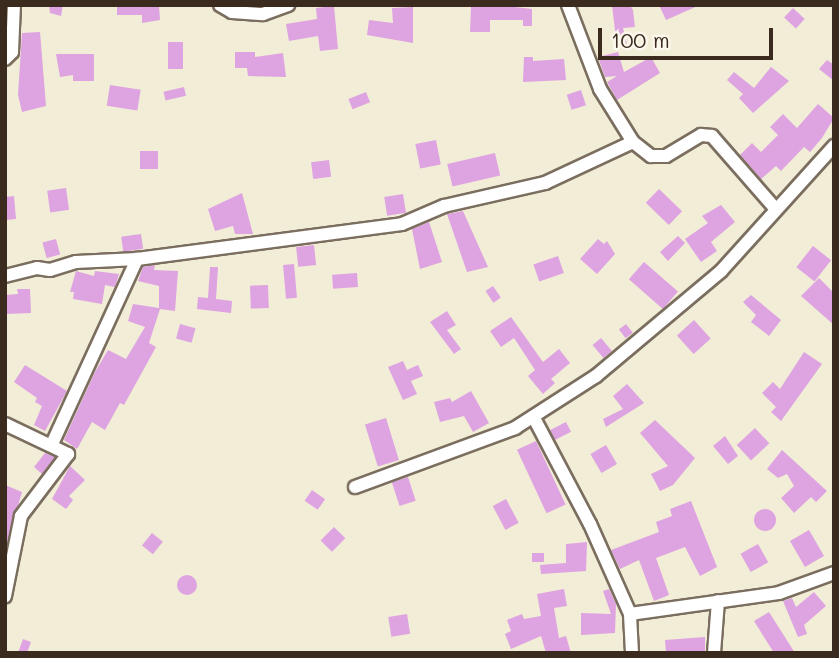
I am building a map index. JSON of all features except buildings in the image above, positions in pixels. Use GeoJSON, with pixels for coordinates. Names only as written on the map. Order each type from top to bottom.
{"type":"FeatureCollection","features":[{"type":"Feature","properties":{"kind":"street"},"geometry":{"type":"LineString","coordinates":[[5,59],[12,52],[14,5]]}},
{"type":"Feature","properties":{"kind":"street"},"geometry":{"type":"LineString","coordinates":[[220,5],[232,12],[263,14],[288,5]]}},
{"type":"Feature","properties":{"kind":"street"},"geometry":{"type":"LineString","coordinates":[[568,5],[600,89],[633,142],[651,156],[666,156],[701,135],[712,136],[774,207]]}},
{"type":"Feature","properties":{"kind":"street"},"geometry":{"type":"LineString","coordinates":[[5,276],[37,268],[50,270],[76,262],[136,259],[402,224],[444,206],[545,183],[633,142]]}},
{"type":"Feature","properties":{"kind":"street"},"geometry":{"type":"LineString","coordinates":[[355,487],[534,418],[596,376],[721,271],[774,207],[834,146]]}},
{"type":"Feature","properties":{"kind":"street"},"geometry":{"type":"LineString","coordinates":[[52,444],[136,259]]}},
{"type":"Feature","properties":{"kind":"street"},"geometry":{"type":"LineString","coordinates":[[534,418],[590,524],[630,614],[632,653]]}},
{"type":"Feature","properties":{"kind":"street"},"geometry":{"type":"LineString","coordinates":[[5,424],[52,444],[68,454],[21,516],[5,596]]}},
{"type":"Feature","properties":{"kind":"street"},"geometry":{"type":"LineString","coordinates":[[630,614],[779,593],[834,573]]}},
{"type":"Feature","properties":{"kind":"street"},"geometry":{"type":"LineString","coordinates":[[715,653],[718,601]]}}]}
